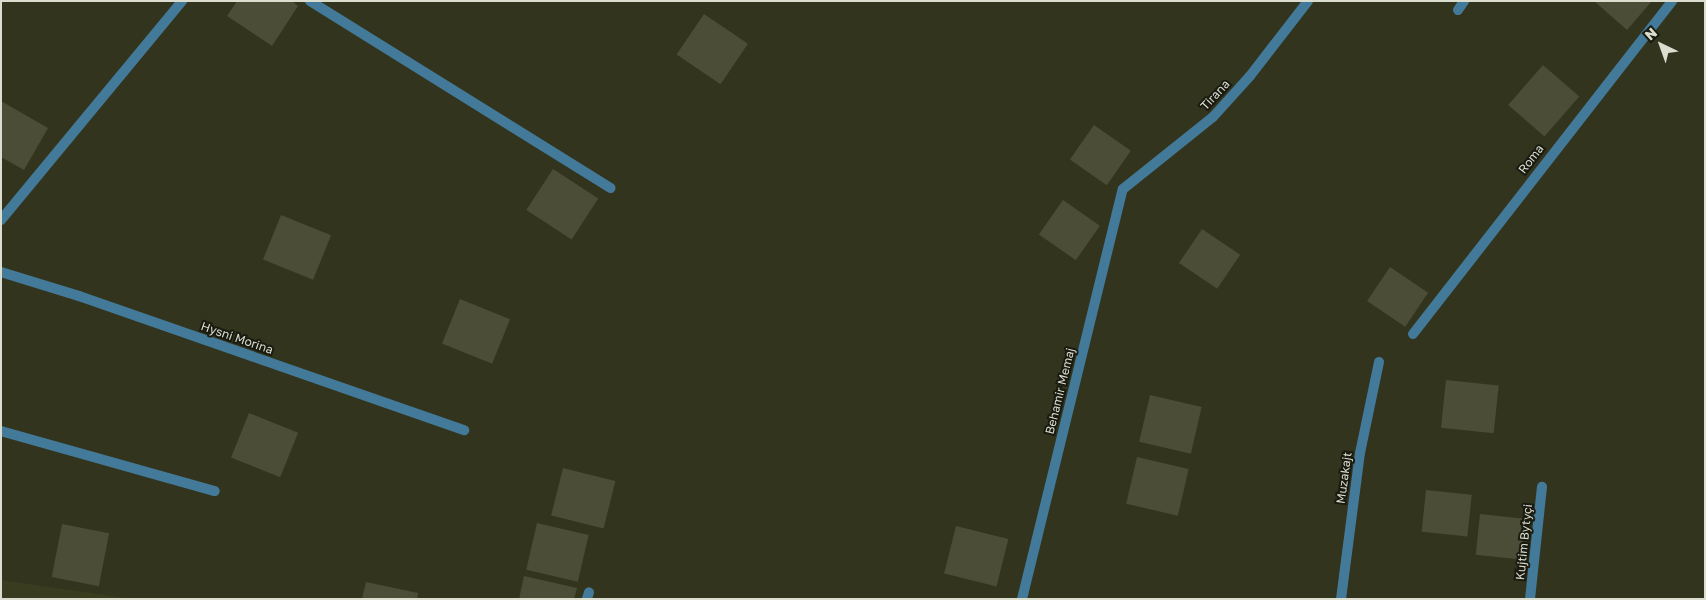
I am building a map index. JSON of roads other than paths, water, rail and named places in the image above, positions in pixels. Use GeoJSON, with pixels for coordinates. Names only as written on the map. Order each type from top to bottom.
{"type":"FeatureCollection","features":[{"type":"Feature","properties":{"kind":"street"},"geometry":{"type":"LineString","coordinates":[[1,220],[182,1]]}},
{"type":"Feature","properties":{"kind":"street"},"geometry":{"type":"LineString","coordinates":[[310,1],[611,188]]}},
{"type":"Feature","properties":{"kind":"street","name":"Tirana"},"geometry":{"type":"LineString","coordinates":[[1123,189],[1213,117],[1250,76],[1308,1]]}},
{"type":"Feature","properties":{"kind":"street"},"geometry":{"type":"LineString","coordinates":[[1458,10],[1464,1]]}},
{"type":"Feature","properties":{"kind":"street","name":"Roma"},"geometry":{"type":"LineString","coordinates":[[1412,334],[1672,1]]}},
{"type":"Feature","properties":{"kind":"street","name":"Behamir Memaj"},"geometry":{"type":"LineString","coordinates":[[1022,599],[1123,189]]}},
{"type":"Feature","properties":{"kind":"street","name":"Hysni Morina"},"geometry":{"type":"LineString","coordinates":[[1,272],[79,296],[464,430]]}},
{"type":"Feature","properties":{"kind":"street","name":"Muzakajt"},"geometry":{"type":"LineString","coordinates":[[1340,599],[1360,453],[1379,362]]}},
{"type":"Feature","properties":{"kind":"street"},"geometry":{"type":"LineString","coordinates":[[1,431],[215,491]]}},
{"type":"Feature","properties":{"kind":"street","name":"Kujtim Bytyçi"},"geometry":{"type":"LineString","coordinates":[[1530,599],[1542,487]]}}]}
